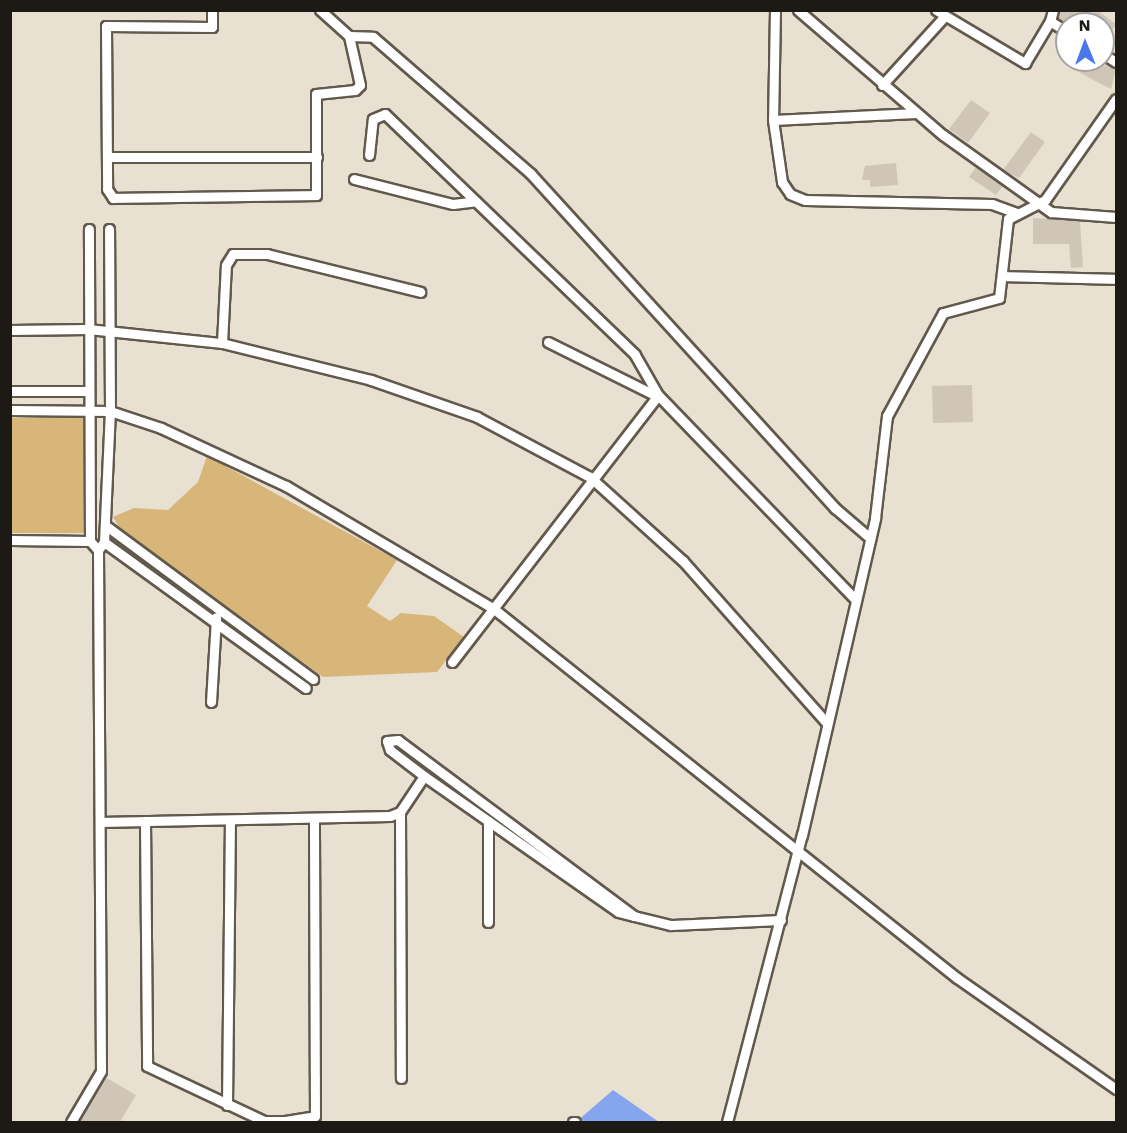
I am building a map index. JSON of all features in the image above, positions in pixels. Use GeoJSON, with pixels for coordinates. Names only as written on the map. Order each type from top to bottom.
{"type":"FeatureCollection","features":[{"type":"Feature","properties":{"kind":"street"},"geometry":{"type":"LineString","coordinates":[[212,10],[212,27],[106,26],[107,157],[113,198],[314,198],[319,192],[316,94],[360,85],[349,36],[320,10]]}},
{"type":"Feature","properties":{"kind":"street"},"geometry":{"type":"LineString","coordinates":[[775,10],[773,120],[782,182],[796,198],[992,204],[1017,213]]}},
{"type":"Feature","properties":{"kind":"street"},"geometry":{"type":"LineString","coordinates":[[798,10],[916,113],[1040,204],[1059,214],[1116,217]]}},
{"type":"Feature","properties":{"kind":"street"},"geometry":{"type":"LineString","coordinates":[[936,10],[943,18],[1025,63],[1050,21],[1053,10]]}},
{"type":"Feature","properties":{"kind":"street"},"geometry":{"type":"LineString","coordinates":[[882,85],[943,18]]}},
{"type":"Feature","properties":{"kind":"street"},"geometry":{"type":"LineString","coordinates":[[1050,21],[1055,24]]}},
{"type":"Feature","properties":{"kind":"street"},"geometry":{"type":"LineString","coordinates":[[349,36],[373,37],[531,174],[835,508],[870,538]]}},
{"type":"Feature","properties":{"kind":"street"},"geometry":{"type":"LineString","coordinates":[[727,1122],[781,920],[870,538],[890,409],[943,313],[993,302],[1004,276],[1007,222],[1017,213],[1040,204],[1063,180],[1116,99]]}},
{"type":"Feature","properties":{"kind":"street"},"geometry":{"type":"LineString","coordinates":[[369,155],[373,119],[379,112],[476,201],[635,355],[656,395],[855,599]]}},
{"type":"Feature","properties":{"kind":"street"},"geometry":{"type":"LineString","coordinates":[[773,120],[916,113]]}},
{"type":"Feature","properties":{"kind":"street"},"geometry":{"type":"LineString","coordinates":[[107,157],[317,157]]}},
{"type":"Feature","properties":{"kind":"street"},"geometry":{"type":"LineString","coordinates":[[354,179],[453,204],[476,201]]}},
{"type":"Feature","properties":{"kind":"street"},"geometry":{"type":"LineString","coordinates":[[88,229],[87,391],[90,541]]}},
{"type":"Feature","properties":{"kind":"street"},"geometry":{"type":"LineString","coordinates":[[71,1122],[101,1071],[101,546],[105,525],[110,411],[108,229]]}},
{"type":"Feature","properties":{"kind":"street"},"geometry":{"type":"LineString","coordinates":[[222,343],[226,265],[233,254],[267,254],[420,292]]}},
{"type":"Feature","properties":{"kind":"street"},"geometry":{"type":"LineString","coordinates":[[1004,276],[1116,279]]}},
{"type":"Feature","properties":{"kind":"street"},"geometry":{"type":"LineString","coordinates":[[10,330],[88,329],[222,343],[361,377],[477,417],[590,477],[683,561],[826,722]]}},
{"type":"Feature","properties":{"kind":"street"},"geometry":{"type":"LineString","coordinates":[[548,342],[656,395]]}},
{"type":"Feature","properties":{"kind":"street"},"geometry":{"type":"LineString","coordinates":[[10,391],[87,391]]}},
{"type":"Feature","properties":{"kind":"street"},"geometry":{"type":"LineString","coordinates":[[452,662],[494,609],[590,477],[656,395]]}},
{"type":"Feature","properties":{"kind":"street"},"geometry":{"type":"LineString","coordinates":[[10,410],[110,411],[161,428],[286,486],[494,609],[797,853],[957,978],[1116,1089]]}},
{"type":"Feature","properties":{"kind":"street"},"geometry":{"type":"LineString","coordinates":[[105,525],[313,679]]}},
{"type":"Feature","properties":{"kind":"street"},"geometry":{"type":"LineString","coordinates":[[10,540],[90,541],[101,546],[214,621],[306,688]]}},
{"type":"Feature","properties":{"kind":"street"},"geometry":{"type":"LineString","coordinates":[[211,702],[214,621],[220,610]]}},
{"type":"Feature","properties":{"kind":"street"},"geometry":{"type":"LineString","coordinates":[[634,916],[398,740],[387,741],[390,750],[424,776],[618,912],[634,916],[671,925],[781,920]]}},
{"type":"Feature","properties":{"kind":"street"},"geometry":{"type":"LineString","coordinates":[[401,1078],[400,813],[424,776]]}},
{"type":"Feature","properties":{"kind":"street"},"geometry":{"type":"LineString","coordinates":[[100,822],[314,818],[400,813]]}},
{"type":"Feature","properties":{"kind":"street"},"geometry":{"type":"LineString","coordinates":[[145,821],[147,1066],[264,1121],[315,1116],[314,818]]}},
{"type":"Feature","properties":{"kind":"street"},"geometry":{"type":"LineString","coordinates":[[227,1105],[230,820]]}},
{"type":"Feature","properties":{"kind":"street"},"geometry":{"type":"LineString","coordinates":[[488,820],[488,922]]}},
{"type":"Feature","properties":{"kind":"shaded area"},"geometry":{"type":"Polygon","coordinates":[[[10,418],[90,418],[91,533],[11,533],[10,418]]]}},
{"type":"Feature","properties":{"kind":"shaded area"},"geometry":{"type":"Polygon","coordinates":[[[207,456],[397,560],[367,606],[390,621],[401,613],[434,616],[464,637],[437,672],[323,677],[123,533],[113,517],[134,508],[168,510],[198,482],[207,456]]]}},
{"type":"Feature","properties":{"kind":"water"},"geometry":{"type":"Polygon","coordinates":[[[613,1090],[659,1122],[576,1122],[613,1090]]]}},
{"type":"Feature","properties":{"kind":"building"},"geometry":{"type":"Polygon","coordinates":[[[1060,10],[1097,10],[1100,12],[1060,12],[1060,10]]]}},
{"type":"Feature","properties":{"kind":"building"},"geometry":{"type":"Polygon","coordinates":[[[1116,69],[1111,89],[1080,73],[1115,72],[1116,69]]]}},
{"type":"Feature","properties":{"kind":"building"},"geometry":{"type":"Polygon","coordinates":[[[971,100],[990,113],[968,143],[949,129],[971,100]]]}},
{"type":"Feature","properties":{"kind":"building"},"geometry":{"type":"Polygon","coordinates":[[[1031,132],[1045,142],[1019,178],[1003,170],[1031,132]]]}},
{"type":"Feature","properties":{"kind":"building"},"geometry":{"type":"Polygon","coordinates":[[[896,163],[898,185],[870,187],[870,180],[862,180],[865,166],[896,163]]]}},
{"type":"Feature","properties":{"kind":"building"},"geometry":{"type":"Polygon","coordinates":[[[976,167],[1003,186],[996,195],[969,177],[976,167]]]}},
{"type":"Feature","properties":{"kind":"building"},"geometry":{"type":"Polygon","coordinates":[[[1033,218],[1080,221],[1083,267],[1071,268],[1069,244],[1033,244],[1033,218]]]}},
{"type":"Feature","properties":{"kind":"building"},"geometry":{"type":"Polygon","coordinates":[[[972,385],[973,422],[933,423],[932,386],[972,385]]]}},
{"type":"Feature","properties":{"kind":"building"},"geometry":{"type":"Polygon","coordinates":[[[105,1077],[136,1095],[120,1122],[79,1122],[105,1077]]]}}]}
